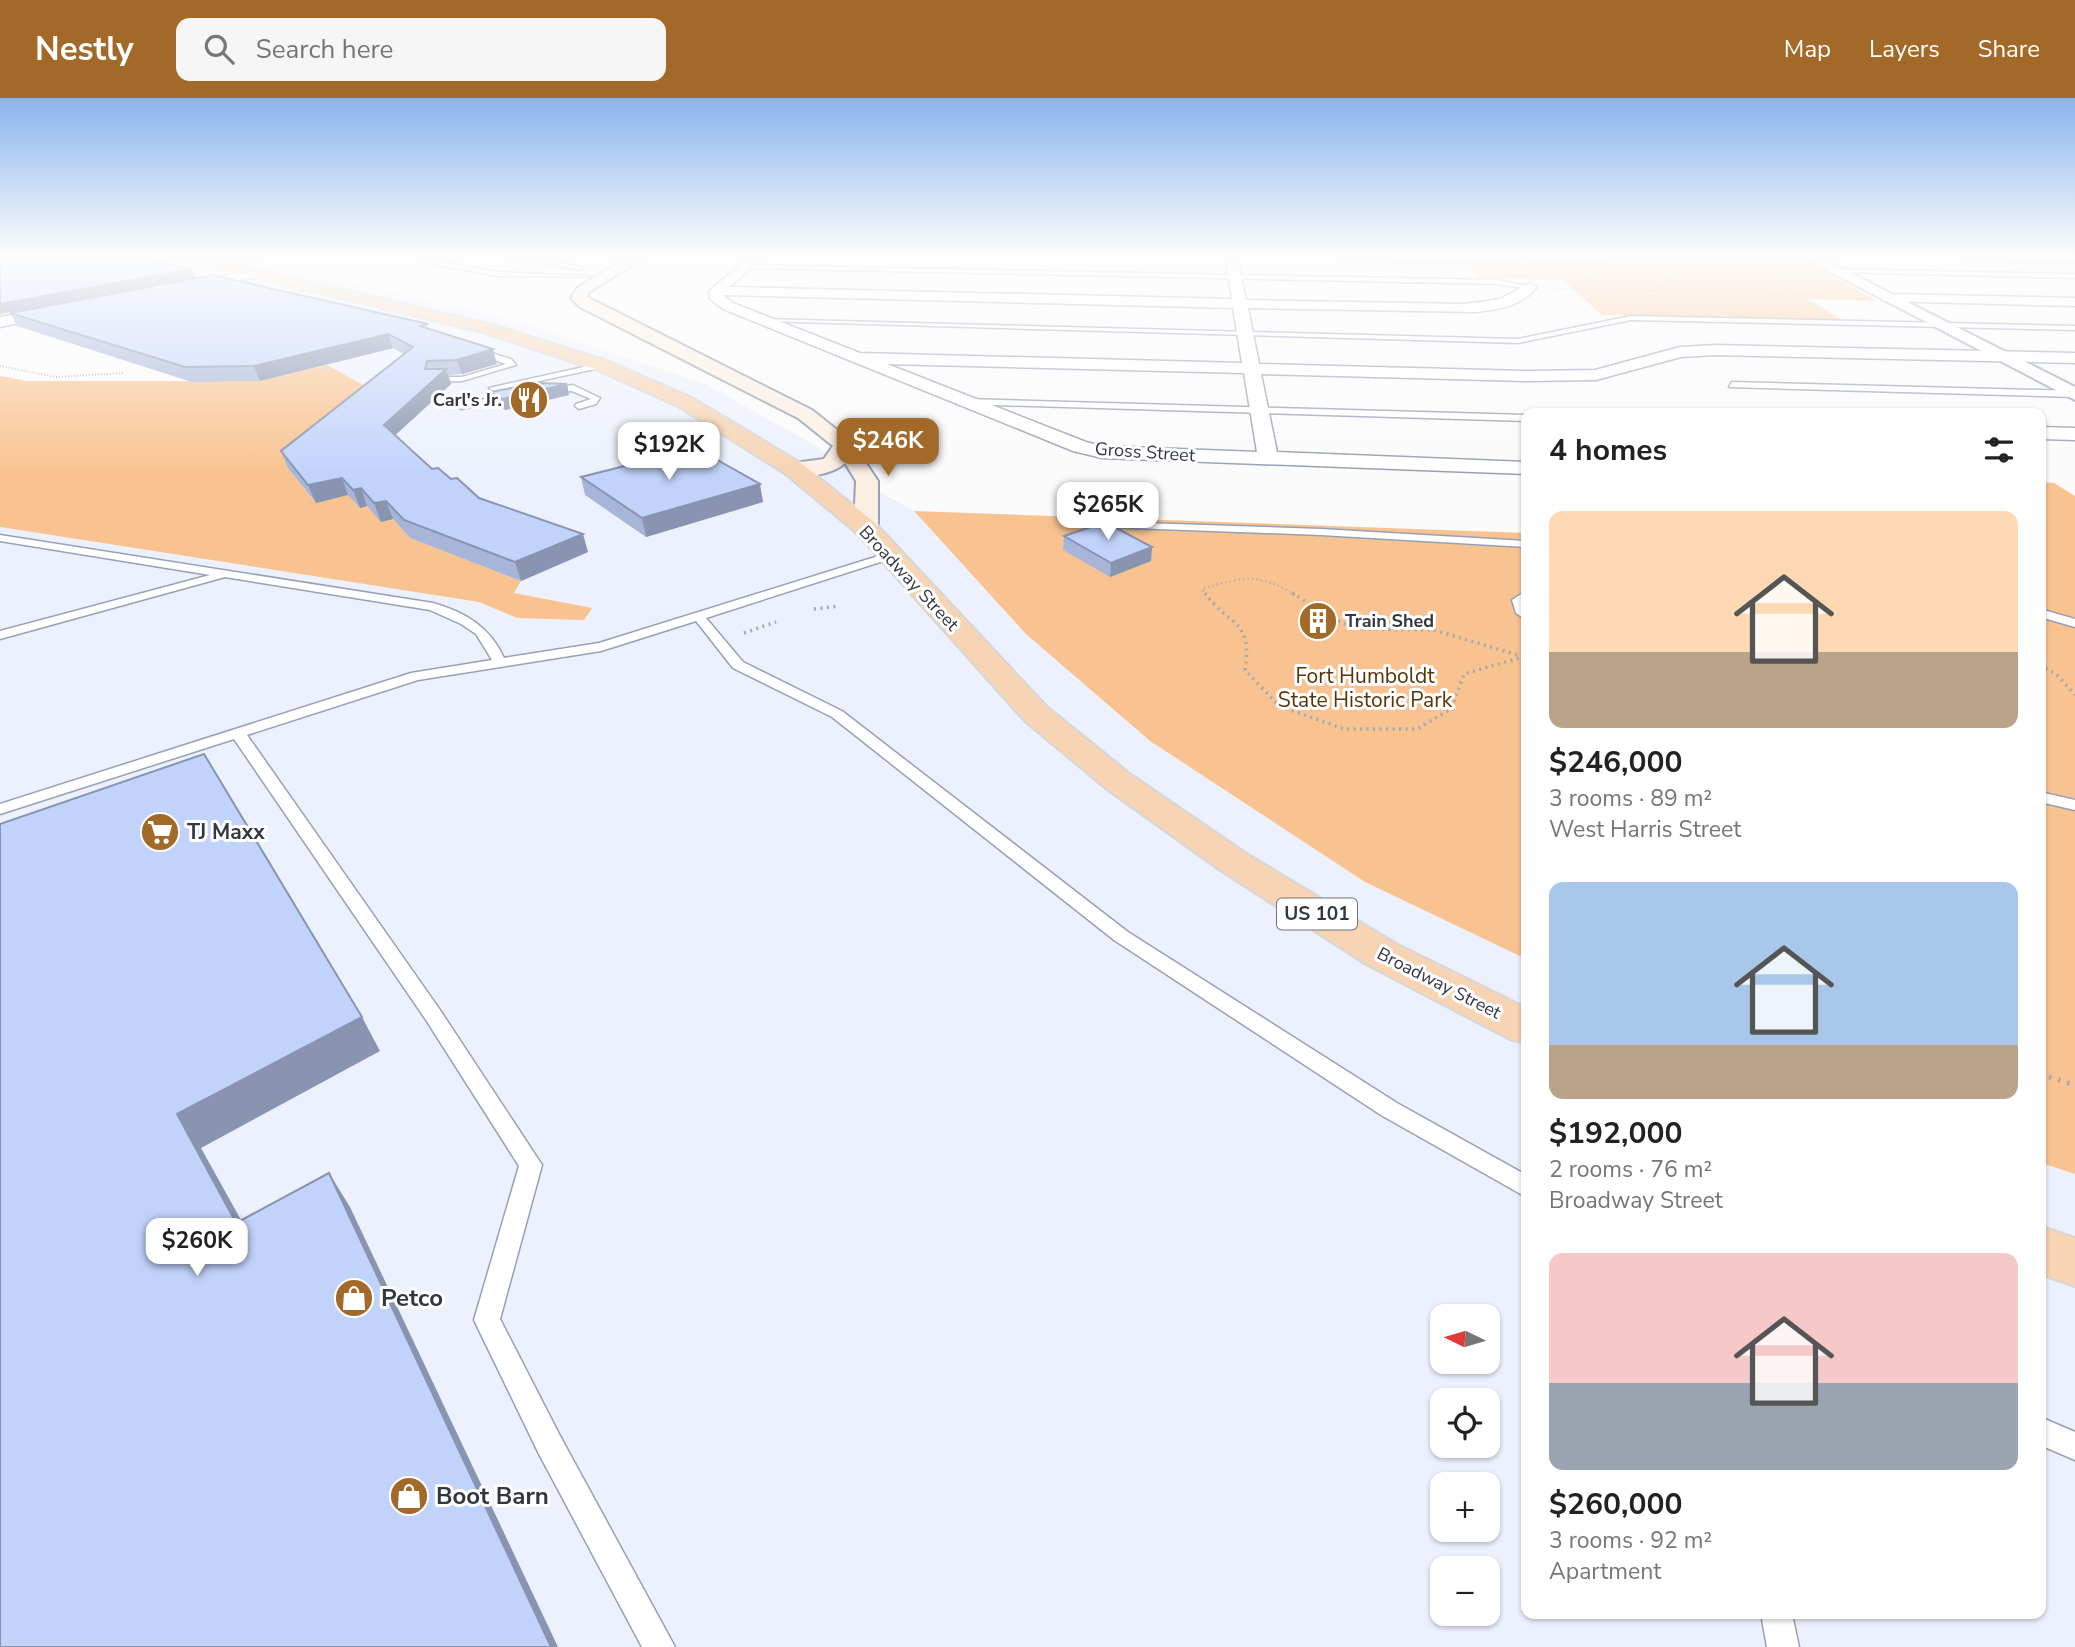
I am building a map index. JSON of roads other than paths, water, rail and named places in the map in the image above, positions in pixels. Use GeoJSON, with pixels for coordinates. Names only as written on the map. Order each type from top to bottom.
{"type":"FeatureCollection","features":[{"type":"Feature","properties":{"kind":"highway","name":"Broadway Street"},"geometry":{"type":"LineString","coordinates":[[488,328],[594,362],[685,402],[794,469],[866,528],[1036,714],[1119,782],[1232,862],[1381,954],[1521,1024]]}},
{"type":"Feature","properties":{"kind":"highway"},"geometry":{"type":"LineString","coordinates":[[2046,1252],[2075,1262]]}},
{"type":"Feature","properties":{"kind":"main road"},"geometry":{"type":"LineString","coordinates":[[634,328],[805,414],[844,445],[867,481],[866,528]]}},
{"type":"Feature","properties":{"kind":"main road"},"geometry":{"type":"LineString","coordinates":[[794,469],[835,464],[844,445]]}},
{"type":"Feature","properties":{"kind":"street","name":"Gross Street"},"geometry":{"type":"LineString","coordinates":[[783,328],[1080,447],[1102,452],[1521,468]]}},
{"type":"Feature","properties":{"kind":"street"},"geometry":{"type":"LineString","coordinates":[[1243,328],[1268,458]]}},
{"type":"Feature","properties":{"kind":"street"},"geometry":{"type":"LineString","coordinates":[[1948,328],[2075,394]]}},
{"type":"Feature","properties":{"kind":"street"},"geometry":{"type":"LineString","coordinates":[[859,358],[1580,376],[1613,372],[1680,352],[1716,350],[2075,358]]}},
{"type":"Feature","properties":{"kind":"street"},"geometry":{"type":"LineString","coordinates":[[2046,433],[2075,434]]}},
{"type":"Feature","properties":{"kind":"lane"},"geometry":{"type":"LineString","coordinates":[[1082,328],[1518,341],[1552,337],[1582,328]]}},
{"type":"Feature","properties":{"kind":"lane"},"geometry":{"type":"LineString","coordinates":[[434,380],[462,379],[512,365],[508,361],[460,345]]}},
{"type":"Feature","properties":{"kind":"lane"},"geometry":{"type":"LineString","coordinates":[[594,362],[480,391],[494,380],[594,362]]}},
{"type":"Feature","properties":{"kind":"lane"},"geometry":{"type":"LineString","coordinates":[[1732,385],[2075,394]]}},
{"type":"Feature","properties":{"kind":"lane"},"geometry":{"type":"LineString","coordinates":[[461,406],[528,392],[573,387],[596,398],[593,402],[579,406]]}},
{"type":"Feature","properties":{"kind":"lane"},"geometry":{"type":"LineString","coordinates":[[966,401],[1521,418]]}},
{"type":"Feature","properties":{"kind":"lane"},"geometry":{"type":"LineString","coordinates":[[1083,524],[1321,532],[1521,544]]}},
{"type":"Feature","properties":{"kind":"lane"},"geometry":{"type":"LineString","coordinates":[[0,538],[433,607],[481,628],[499,661]]}},
{"type":"Feature","properties":{"kind":"lane"},"geometry":{"type":"LineString","coordinates":[[0,809],[416,676],[601,647],[892,555]]}},
{"type":"Feature","properties":{"kind":"lane"},"geometry":{"type":"LineString","coordinates":[[0,635],[227,574]]}},
{"type":"Feature","properties":{"kind":"lane"},"geometry":{"type":"LineString","coordinates":[[2046,615],[2075,623]]}},
{"type":"Feature","properties":{"kind":"lane"},"geometry":{"type":"LineString","coordinates":[[699,617],[738,665],[837,714],[1121,936],[1389,1109],[1521,1183]]}},
{"type":"Feature","properties":{"kind":"lane"},"geometry":{"type":"LineString","coordinates":[[237,732],[433,1015],[531,1165],[486,1320],[549,1444],[659,1647]]}},
{"type":"Feature","properties":{"kind":"lane"},"geometry":{"type":"LineString","coordinates":[[2046,798],[2075,805]]}},
{"type":"Feature","properties":{"kind":"lane"},"geometry":{"type":"LineString","coordinates":[[2046,1434],[2075,1446]]}},
{"type":"Feature","properties":{"kind":"lane"},"geometry":{"type":"LineString","coordinates":[[1778,1619],[1783,1647]]}},
{"type":"Feature","properties":{"kind":"place","name":"Carl's Jr."},"geometry":{"type":"Point","coordinates":[529,400]}},
{"type":"Feature","properties":{"kind":"place","name":"Train Shed"},"geometry":{"type":"Point","coordinates":[1318,621]}},
{"type":"Feature","properties":{"kind":"place","name":"TJ Maxx"},"geometry":{"type":"Point","coordinates":[160,832]}},
{"type":"Feature","properties":{"kind":"place","name":"Petco"},"geometry":{"type":"Point","coordinates":[354,1298]}},
{"type":"Feature","properties":{"kind":"place","name":"Boot Barn"},"geometry":{"type":"Point","coordinates":[409,1496]}},
{"type":"Feature","properties":{"kind":"park label","name":"Fort Humboldt State Historic Park"},"geometry":{"type":"Point","coordinates":[1365,688]}}]}
